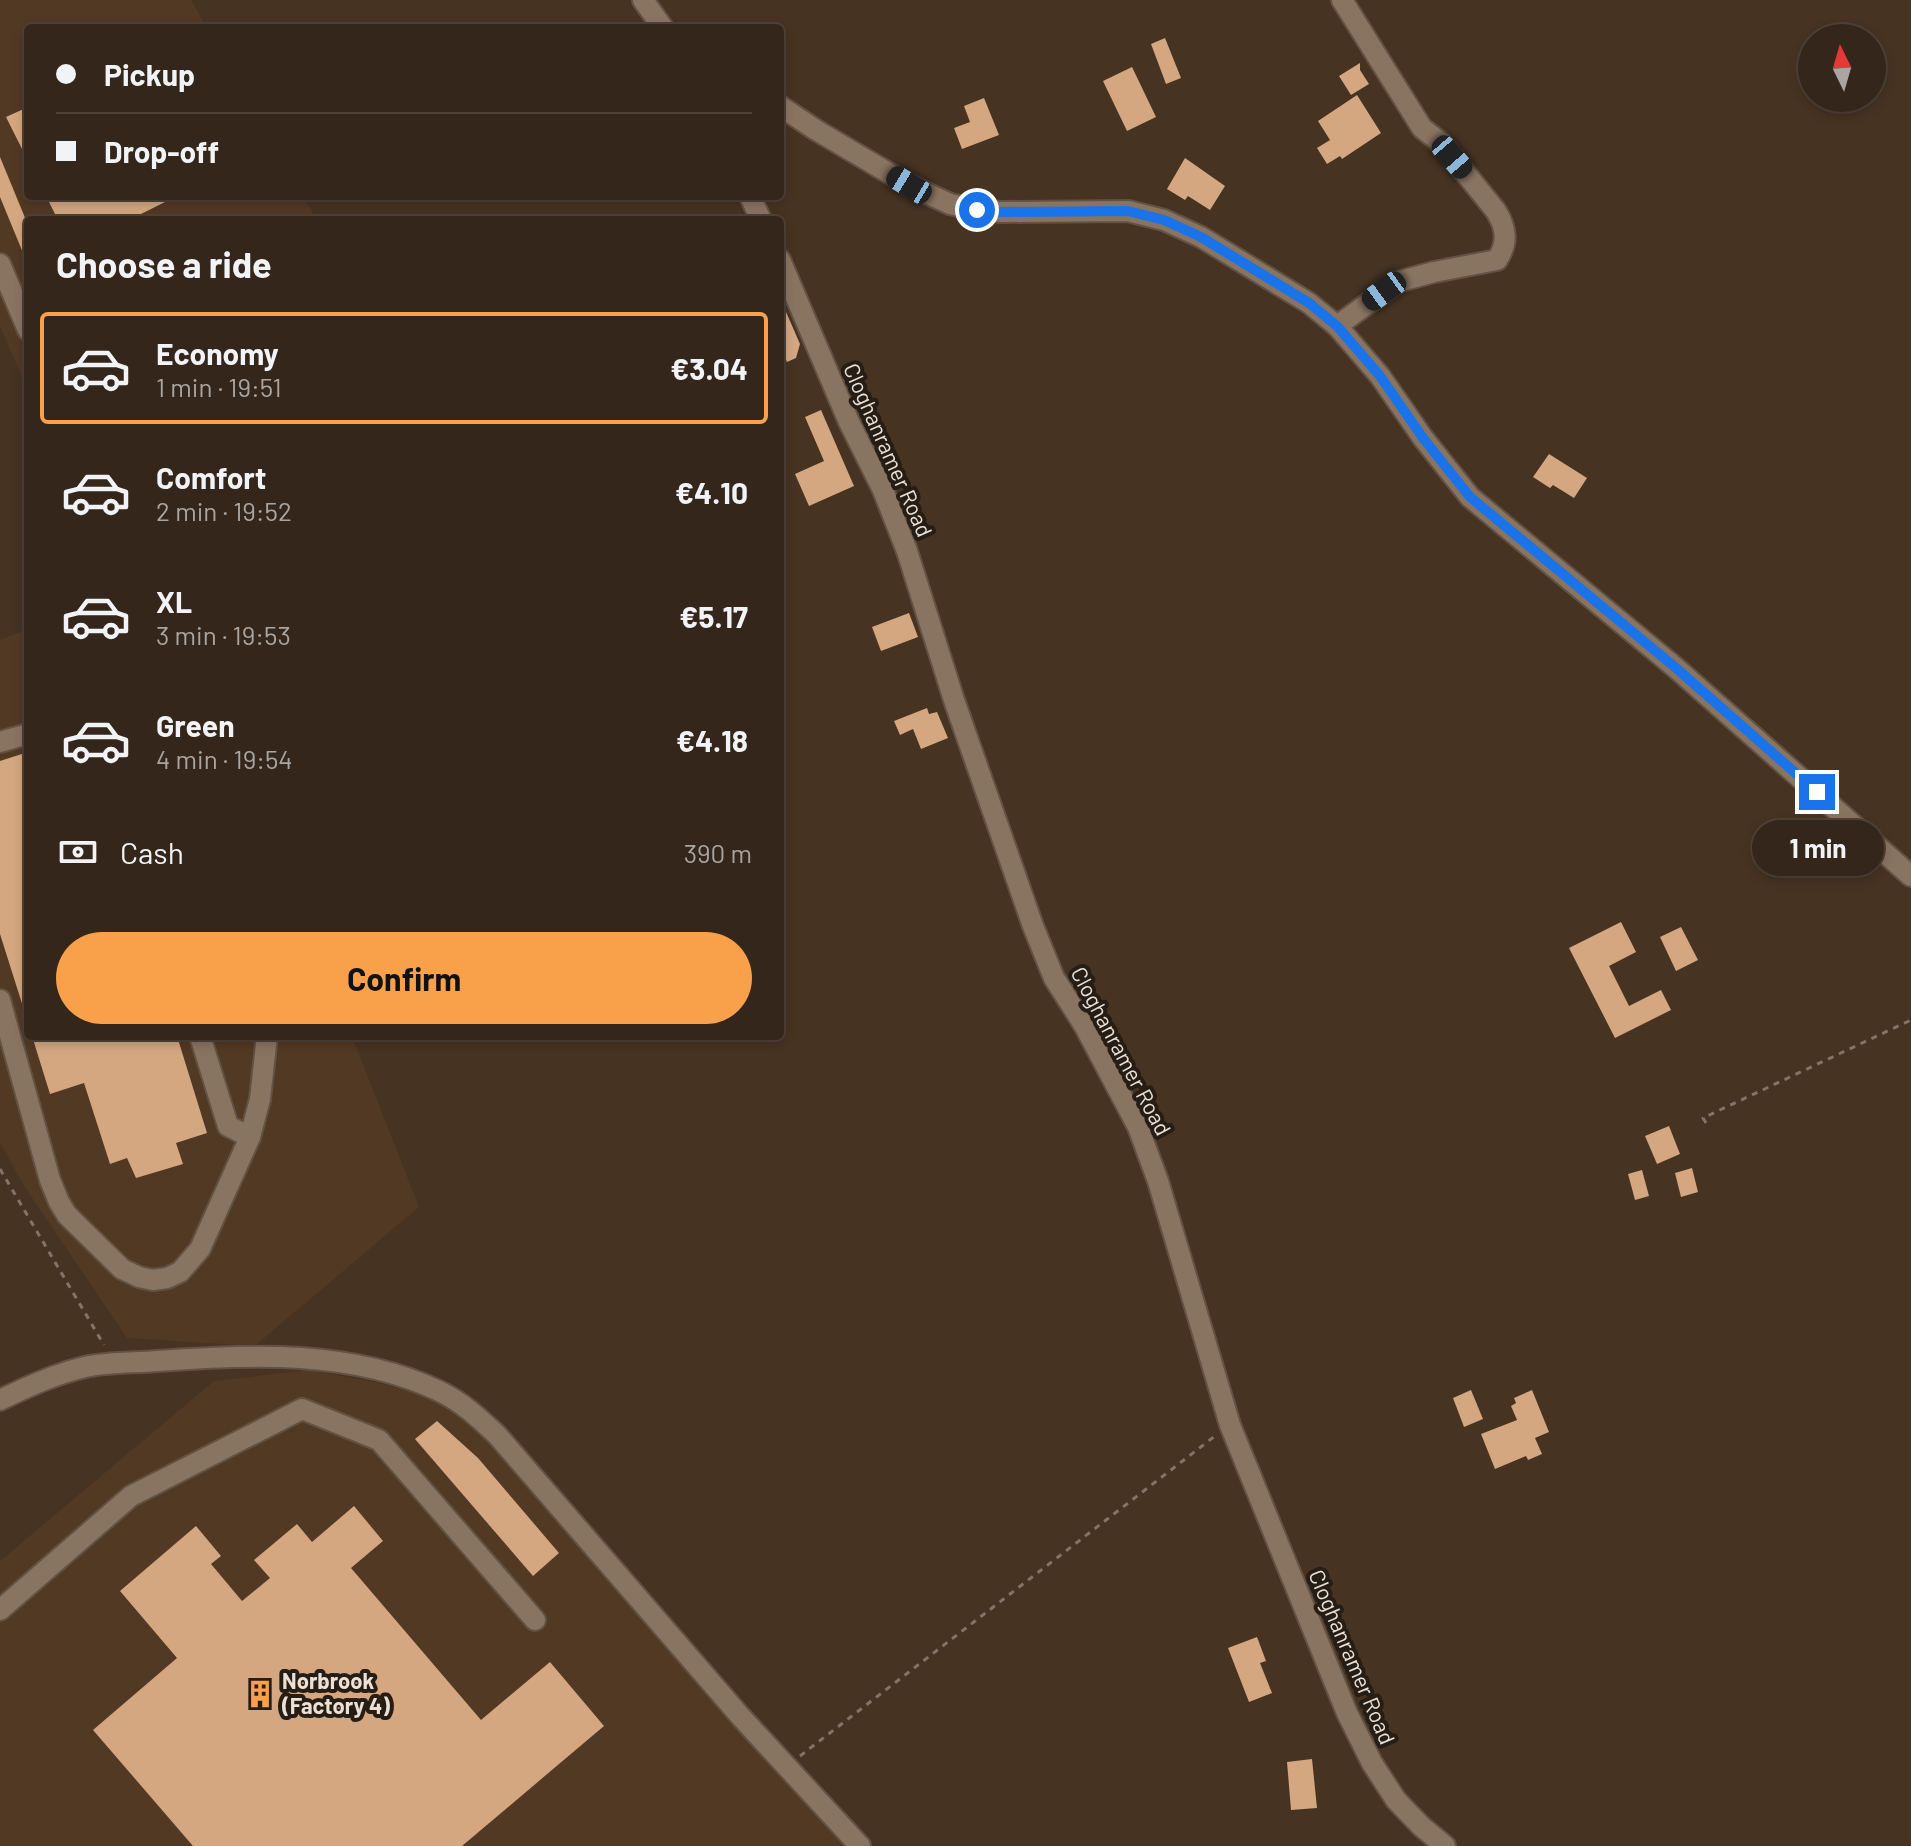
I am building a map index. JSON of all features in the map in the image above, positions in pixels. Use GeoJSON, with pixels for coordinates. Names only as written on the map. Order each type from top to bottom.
{"type":"FeatureCollection","features":[{"type":"Feature","properties":{"kind":"street"},"geometry":{"type":"LineString","coordinates":[[643,0],[660,24]]}},
{"type":"Feature","properties":{"kind":"street"},"geometry":{"type":"LineString","coordinates":[[1337,326],[1397,282],[1497,260],[1506,240],[1496,211],[1441,143],[1422,128],[1342,0]]}},
{"type":"Feature","properties":{"kind":"street"},"geometry":{"type":"LineString","coordinates":[[784,109],[909,185],[950,204],[1002,212],[1128,211],[1164,220],[1201,237],[1309,303],[1337,326],[1380,376],[1423,438],[1470,497],[1676,668],[1911,876]]}},
{"type":"Feature","properties":{"kind":"street"},"geometry":{"type":"LineString","coordinates":[[0,264],[24,321]]}},
{"type":"Feature","properties":{"kind":"street","name":"Cloghanramer Road"},"geometry":{"type":"LineString","coordinates":[[784,269],[849,422],[883,490],[907,551],[954,700],[1054,978],[1084,1025],[1138,1127],[1158,1181],[1230,1425],[1347,1713],[1372,1763],[1396,1800],[1445,1846]]}},
{"type":"Feature","properties":{"kind":"street"},"geometry":{"type":"LineString","coordinates":[[0,742],[24,735]]}},
{"type":"Feature","properties":{"kind":"street"},"geometry":{"type":"LineString","coordinates":[[0,1000],[50,1180],[59,1202],[67,1215],[122,1269],[153,1280],[180,1272],[200,1249],[250,1137],[260,1099],[267,1040]]}},
{"type":"Feature","properties":{"kind":"street"},"geometry":{"type":"LineString","coordinates":[[201,1040],[228,1126],[250,1137]]}},
{"type":"Feature","properties":{"kind":"street"},"geometry":{"type":"LineString","coordinates":[[0,1400],[37,1382],[87,1367],[195,1358],[295,1356],[382,1370],[439,1391],[469,1409],[497,1435],[741,1717],[860,1846]]}},
{"type":"Feature","properties":{"kind":"street"},"geometry":{"type":"LineString","coordinates":[[0,1610],[131,1496],[302,1409],[379,1440],[535,1620]]}},
{"type":"Feature","properties":{"kind":"path"},"geometry":{"type":"LineString","coordinates":[[1706,1123],[1703,1118],[1911,1020]]}},
{"type":"Feature","properties":{"kind":"path"},"geometry":{"type":"LineString","coordinates":[[0,1169],[105,1347],[107,1365]]}},
{"type":"Feature","properties":{"kind":"path"},"geometry":{"type":"LineString","coordinates":[[787,1765],[1230,1425]]}},
{"type":"Feature","properties":{"kind":"shaded area"},"geometry":{"type":"Polygon","coordinates":[[[0,0],[191,0],[205,24],[24,24],[24,200],[305,200],[315,216],[24,216],[24,382],[0,326],[0,0]]]}},
{"type":"Feature","properties":{"kind":"shaded area"},"geometry":{"type":"Polygon","coordinates":[[[24,631],[24,1040],[354,1040],[419,1207],[257,1344],[127,1338],[24,1186],[0,1142],[0,640],[24,631]]]}},
{"type":"Feature","properties":{"kind":"shaded area"},"geometry":{"type":"Polygon","coordinates":[[[309,1370],[435,1398],[470,1418],[844,1846],[0,1846],[0,1561],[214,1381],[309,1370]]]}},
{"type":"Feature","properties":{"kind":"building"},"geometry":{"type":"Polygon","coordinates":[[[1165,38],[1181,78],[1166,84],[1151,44],[1165,38]]]}},
{"type":"Feature","properties":{"kind":"building"},"geometry":{"type":"Polygon","coordinates":[[[1360,63],[1360,70],[1369,84],[1351,95],[1339,76],[1360,63]]]}},
{"type":"Feature","properties":{"kind":"building"},"geometry":{"type":"Polygon","coordinates":[[[1132,67],[1156,117],[1127,131],[1103,81],[1132,67]]]}},
{"type":"Feature","properties":{"kind":"building"},"geometry":{"type":"Polygon","coordinates":[[[1357,95],[1381,133],[1342,159],[1340,156],[1327,164],[1317,148],[1330,140],[1318,121],[1357,95]]]}},
{"type":"Feature","properties":{"kind":"building"},"geometry":{"type":"Polygon","coordinates":[[[984,98],[999,135],[962,149],[954,128],[970,122],[964,106],[984,98]]]}},
{"type":"Feature","properties":{"kind":"building"},"geometry":{"type":"Polygon","coordinates":[[[24,109],[24,153],[6,117],[24,109]]]}},
{"type":"Feature","properties":{"kind":"building"},"geometry":{"type":"Polygon","coordinates":[[[0,157],[24,216],[24,255],[0,197],[0,157]]]}},
{"type":"Feature","properties":{"kind":"building"},"geometry":{"type":"Polygon","coordinates":[[[1185,158],[1225,186],[1210,210],[1188,196],[1185,200],[1167,189],[1185,158]]]}},
{"type":"Feature","properties":{"kind":"building"},"geometry":{"type":"Polygon","coordinates":[[[48,200],[169,200],[137,216],[56,216],[48,200]]]}},
{"type":"Feature","properties":{"kind":"building"},"geometry":{"type":"Polygon","coordinates":[[[784,307],[800,344],[796,358],[787,362],[784,355],[784,307]]]}},
{"type":"Feature","properties":{"kind":"building"},"geometry":{"type":"Polygon","coordinates":[[[821,410],[854,486],[809,506],[795,474],[824,461],[805,417],[821,410]]]}},
{"type":"Feature","properties":{"kind":"building"},"geometry":{"type":"Polygon","coordinates":[[[1549,454],[1587,478],[1574,498],[1533,477],[1549,454]]]}},
{"type":"Feature","properties":{"kind":"building"},"geometry":{"type":"Polygon","coordinates":[[[909,613],[918,637],[881,651],[872,627],[909,613]]]}},
{"type":"Feature","properties":{"kind":"building"},"geometry":{"type":"Polygon","coordinates":[[[927,708],[929,714],[937,712],[948,738],[921,749],[913,729],[900,735],[894,721],[927,708]]]}},
{"type":"Feature","properties":{"kind":"building"},"geometry":{"type":"Polygon","coordinates":[[[24,753],[24,1010],[0,934],[0,761],[24,753]]]}},
{"type":"Feature","properties":{"kind":"building"},"geometry":{"type":"Polygon","coordinates":[[[1621,922],[1636,952],[1609,966],[1629,1006],[1661,990],[1671,1010],[1615,1038],[1569,948],[1621,922]]]}},
{"type":"Feature","properties":{"kind":"building"},"geometry":{"type":"Polygon","coordinates":[[[1681,927],[1698,960],[1676,971],[1660,937],[1681,927]]]}},
{"type":"Feature","properties":{"kind":"building"},"geometry":{"type":"Polygon","coordinates":[[[33,1040],[178,1040],[207,1133],[176,1143],[183,1164],[136,1178],[127,1158],[110,1164],[84,1083],[50,1094],[33,1040]]]}},
{"type":"Feature","properties":{"kind":"building"},"geometry":{"type":"Polygon","coordinates":[[[1669,1126],[1680,1154],[1657,1164],[1645,1136],[1669,1126]]]}},
{"type":"Feature","properties":{"kind":"building"},"geometry":{"type":"Polygon","coordinates":[[[1692,1168],[1698,1192],[1681,1197],[1675,1173],[1692,1168]]]}},
{"type":"Feature","properties":{"kind":"building"},"geometry":{"type":"Polygon","coordinates":[[[1642,1170],[1649,1196],[1635,1200],[1628,1174],[1642,1170]]]}},
{"type":"Feature","properties":{"kind":"building"},"geometry":{"type":"Polygon","coordinates":[[[1471,1390],[1483,1419],[1464,1427],[1453,1398],[1471,1390]]]}},
{"type":"Feature","properties":{"kind":"building"},"geometry":{"type":"Polygon","coordinates":[[[1532,1390],[1549,1432],[1535,1438],[1542,1454],[1528,1460],[1526,1456],[1495,1469],[1481,1434],[1517,1420],[1511,1406],[1516,1403],[1514,1398],[1532,1390]]]}},
{"type":"Feature","properties":{"kind":"building"},"geometry":{"type":"Polygon","coordinates":[[[437,1421],[478,1458],[559,1553],[533,1576],[415,1439],[437,1421]]]}},
{"type":"Feature","properties":{"kind":"building"},"geometry":{"type":"Polygon","coordinates":[[[354,1506],[383,1541],[351,1568],[481,1720],[550,1662],[604,1726],[462,1846],[193,1846],[93,1730],[177,1658],[120,1591],[196,1526],[221,1556],[211,1564],[242,1601],[270,1578],[254,1560],[297,1524],[312,1542],[354,1506]]]}},
{"type":"Feature","properties":{"kind":"building"},"geometry":{"type":"Polygon","coordinates":[[[1257,1637],[1266,1661],[1260,1663],[1272,1693],[1249,1702],[1228,1648],[1257,1637]]]}},
{"type":"Feature","properties":{"kind":"building"},"geometry":{"type":"Polygon","coordinates":[[[1312,1759],[1317,1808],[1291,1810],[1287,1762],[1312,1759]]]}},
{"type":"Feature","properties":{"kind":"place","name":"Norbrook (Factory 4)"},"geometry":{"type":"Point","coordinates":[260,1694]}},
{"type":"Feature","properties":{"kind":"route"},"geometry":{"type":"LineString","coordinates":[[977,210],[1128,211],[1164,220],[1201,237],[1309,303],[1337,326],[1380,376],[1423,438],[1470,497],[1676,668],[1817,792]]}}]}
